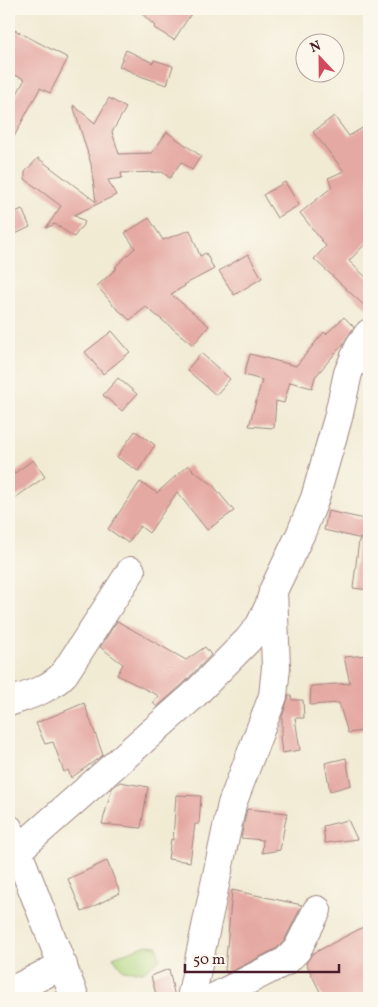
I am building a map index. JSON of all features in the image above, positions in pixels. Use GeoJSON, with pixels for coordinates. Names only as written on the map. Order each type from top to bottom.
{"type":"FeatureCollection","features":[{"type":"Feature","properties":{"kind":"street"},"geometry":{"type":"LineString","coordinates":[[76,998],[13,840],[193,696],[260,625],[269,606],[273,591],[302,533],[338,418],[348,372],[360,345],[369,334]]}},
{"type":"Feature","properties":{"kind":"street"},"geometry":{"type":"LineString","coordinates":[[9,702],[56,683],[64,674],[131,571]]}},
{"type":"Feature","properties":{"kind":"street"},"geometry":{"type":"LineString","coordinates":[[191,998],[232,804],[273,696],[276,667],[273,591]]}},
{"type":"Feature","properties":{"kind":"street"},"geometry":{"type":"LineString","coordinates":[[213,998],[286,961],[297,950],[317,910]]}},
{"type":"Feature","properties":{"kind":"street"},"geometry":{"type":"LineString","coordinates":[[9,992],[63,965]]}},
{"type":"Feature","properties":{"kind":"green space"},"geometry":{"type":"Polygon","coordinates":[[[147,945],[157,946],[160,959],[143,972],[123,970],[113,957],[147,945]]]}},
{"type":"Feature","properties":{"kind":"building"},"geometry":{"type":"Polygon","coordinates":[[[137,9],[194,9],[174,40],[154,28],[155,26],[137,9]]]}},
{"type":"Feature","properties":{"kind":"building"},"geometry":{"type":"Polygon","coordinates":[[[9,27],[68,58],[50,93],[40,88],[9,146],[9,109],[25,79],[9,73],[9,27]]]}},
{"type":"Feature","properties":{"kind":"building"},"geometry":{"type":"Polygon","coordinates":[[[126,50],[153,63],[154,60],[173,66],[167,85],[119,66],[126,50]]]}},
{"type":"Feature","properties":{"kind":"building"},"geometry":{"type":"Polygon","coordinates":[[[109,98],[126,108],[112,132],[119,154],[152,153],[167,132],[201,156],[192,170],[181,162],[170,178],[162,172],[121,173],[122,178],[108,180],[116,195],[74,215],[85,222],[74,237],[55,224],[46,228],[61,206],[25,179],[25,172],[38,158],[96,202],[91,164],[73,105],[95,123],[109,98]]]}},
{"type":"Feature","properties":{"kind":"building"},"geometry":{"type":"Polygon","coordinates":[[[334,116],[349,136],[369,124],[369,240],[349,261],[369,280],[369,310],[314,259],[326,246],[300,213],[332,187],[328,178],[344,171],[313,132],[334,116]]]}},
{"type":"Feature","properties":{"kind":"building"},"geometry":{"type":"Polygon","coordinates":[[[285,182],[299,205],[277,218],[263,195],[285,182]]]}},
{"type":"Feature","properties":{"kind":"building"},"geometry":{"type":"Polygon","coordinates":[[[22,209],[30,227],[9,237],[9,215],[22,209]]]}},
{"type":"Feature","properties":{"kind":"building"},"geometry":{"type":"Polygon","coordinates":[[[149,218],[163,240],[190,230],[200,256],[206,253],[214,269],[171,294],[209,326],[193,345],[146,307],[130,320],[115,307],[97,286],[135,248],[125,233],[149,218]]]}},
{"type":"Feature","properties":{"kind":"building"},"geometry":{"type":"Polygon","coordinates":[[[248,254],[262,278],[234,295],[219,271],[248,254]]]}},
{"type":"Feature","properties":{"kind":"building"},"geometry":{"type":"Polygon","coordinates":[[[344,317],[354,327],[343,344],[315,377],[312,388],[290,382],[284,403],[276,401],[274,428],[249,426],[262,380],[244,375],[250,354],[296,366],[324,332],[326,334],[344,317]]]}},
{"type":"Feature","properties":{"kind":"building"},"geometry":{"type":"Polygon","coordinates":[[[112,331],[130,352],[103,374],[85,352],[112,331]]]}},
{"type":"Feature","properties":{"kind":"building"},"geometry":{"type":"Polygon","coordinates":[[[201,353],[230,379],[216,395],[187,370],[201,353]]]}},
{"type":"Feature","properties":{"kind":"building"},"geometry":{"type":"Polygon","coordinates":[[[118,378],[137,394],[122,411],[103,395],[118,378]]]}},
{"type":"Feature","properties":{"kind":"building"},"geometry":{"type":"Polygon","coordinates":[[[135,431],[155,445],[138,471],[117,457],[135,431]]]}},
{"type":"Feature","properties":{"kind":"building"},"geometry":{"type":"Polygon","coordinates":[[[33,460],[45,477],[9,502],[9,477],[33,460]]]}},
{"type":"Feature","properties":{"kind":"building"},"geometry":{"type":"Polygon","coordinates":[[[188,465],[212,484],[234,511],[207,530],[177,492],[149,533],[140,526],[128,543],[108,529],[140,482],[157,493],[188,465]]]}},
{"type":"Feature","properties":{"kind":"building"},"geometry":{"type":"Polygon","coordinates":[[[328,511],[369,520],[362,539],[324,530],[328,511]]]}},
{"type":"Feature","properties":{"kind":"building"},"geometry":{"type":"Polygon","coordinates":[[[359,540],[369,541],[369,590],[353,588],[359,540]]]}},
{"type":"Feature","properties":{"kind":"building"},"geometry":{"type":"Polygon","coordinates":[[[117,621],[186,660],[205,647],[211,655],[157,707],[153,703],[159,696],[117,675],[123,664],[100,647],[117,621]]]}},
{"type":"Feature","properties":{"kind":"building"},"geometry":{"type":"Polygon","coordinates":[[[369,655],[369,730],[348,733],[339,703],[310,705],[311,686],[350,683],[344,657],[369,655]]]}},
{"type":"Feature","properties":{"kind":"building"},"geometry":{"type":"Polygon","coordinates":[[[289,695],[291,695],[292,700],[303,700],[304,718],[295,718],[300,750],[282,753],[280,736],[282,735],[282,717],[289,695]]]}},
{"type":"Feature","properties":{"kind":"building"},"geometry":{"type":"Polygon","coordinates":[[[84,703],[103,755],[71,778],[68,770],[64,772],[53,742],[45,744],[36,723],[84,703]]]}},
{"type":"Feature","properties":{"kind":"building"},"geometry":{"type":"Polygon","coordinates":[[[346,758],[351,785],[330,791],[325,763],[346,758]]]}},
{"type":"Feature","properties":{"kind":"building"},"geometry":{"type":"Polygon","coordinates":[[[120,782],[148,787],[141,828],[102,824],[112,788],[120,782]]]}},
{"type":"Feature","properties":{"kind":"building"},"geometry":{"type":"Polygon","coordinates":[[[176,795],[201,796],[199,824],[195,824],[190,862],[168,859],[171,839],[173,840],[176,795]]]}},
{"type":"Feature","properties":{"kind":"building"},"geometry":{"type":"Polygon","coordinates":[[[247,809],[287,813],[280,850],[262,853],[263,840],[241,838],[247,809]]]}},
{"type":"Feature","properties":{"kind":"building"},"geometry":{"type":"Polygon","coordinates":[[[348,820],[357,839],[325,843],[323,826],[348,820]]]}},
{"type":"Feature","properties":{"kind":"building"},"geometry":{"type":"Polygon","coordinates":[[[107,861],[120,893],[82,912],[68,879],[107,861]]]}},
{"type":"Feature","properties":{"kind":"building"},"geometry":{"type":"Polygon","coordinates":[[[232,890],[302,905],[284,941],[277,948],[227,974],[225,970],[232,890]]]}},
{"type":"Feature","properties":{"kind":"building"},"geometry":{"type":"Polygon","coordinates":[[[369,924],[369,998],[323,998],[306,963],[312,954],[369,924]]]}},
{"type":"Feature","properties":{"kind":"building"},"geometry":{"type":"Polygon","coordinates":[[[169,969],[175,998],[157,998],[151,976],[169,969]]]}}]}
